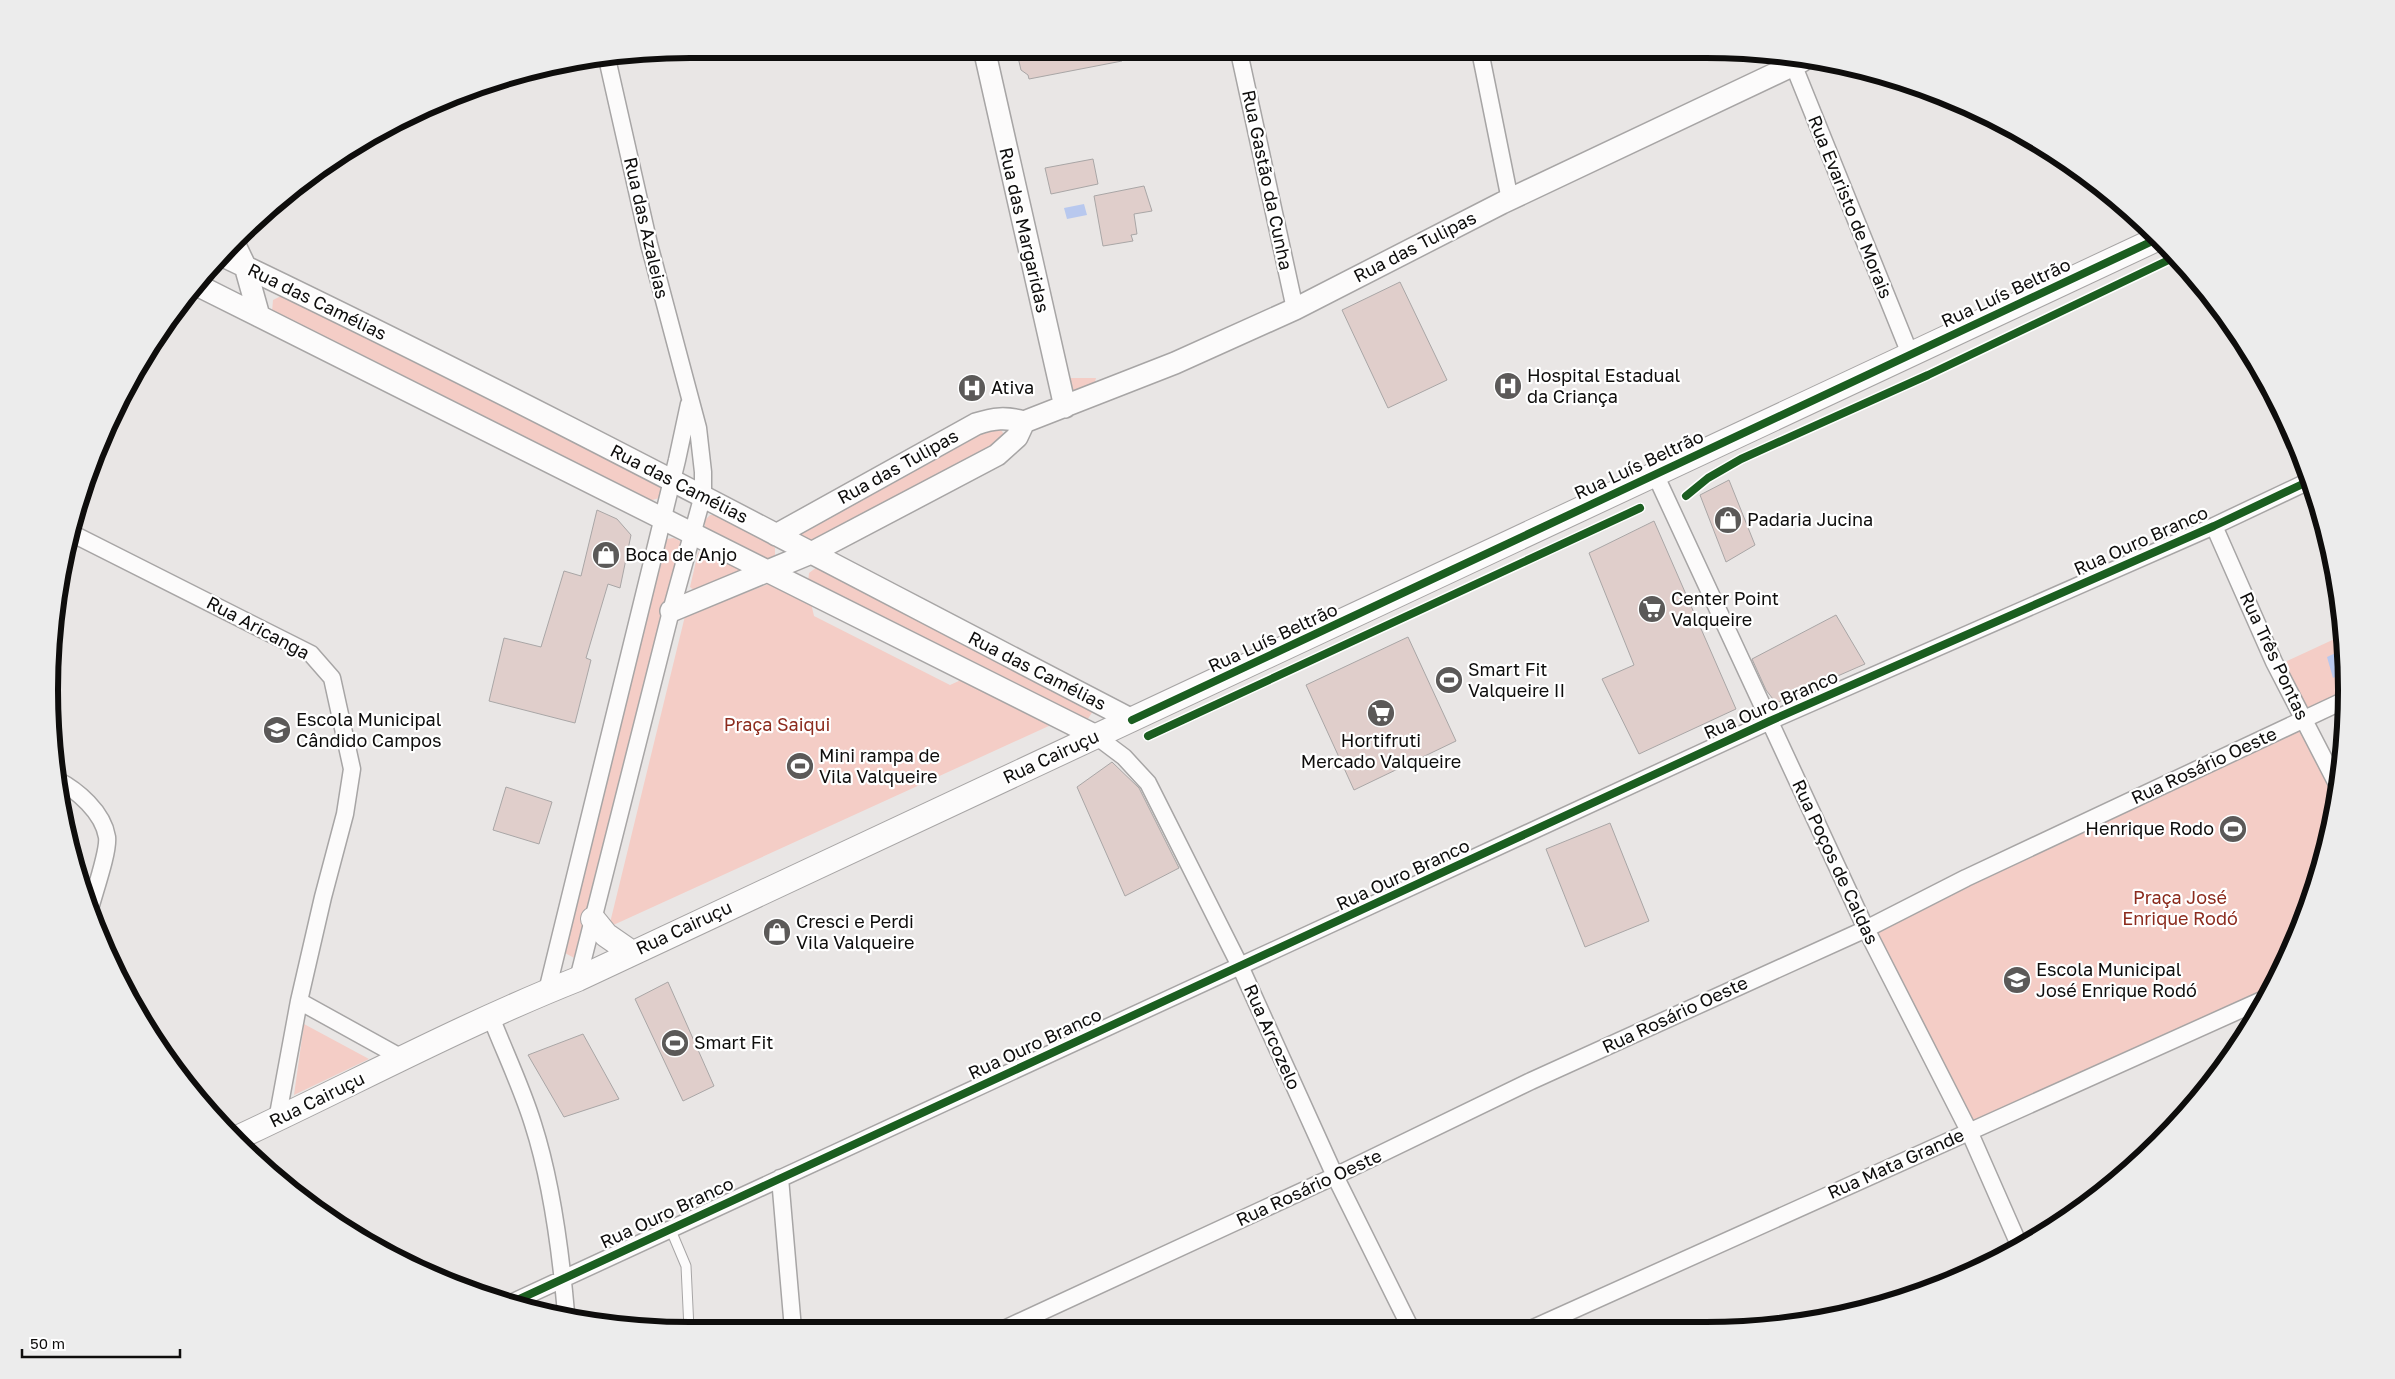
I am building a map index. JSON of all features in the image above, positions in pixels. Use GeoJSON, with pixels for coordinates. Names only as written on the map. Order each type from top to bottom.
{"type":"FeatureCollection","features":[{"type":"Feature","properties":{"kind":"main road","name":"Rua Luís Beltrão"},"geometry":{"type":"LineString","coordinates":[[1132,720],[2151,242]]}},
{"type":"Feature","properties":{"kind":"main road","name":"Rua Cairuçu"},"geometry":{"type":"LineString","coordinates":[[243,1136],[333,1094],[402,1058],[547,991],[578,979],[1132,720]]}},
{"type":"Feature","properties":{"kind":"main road"},"geometry":{"type":"LineString","coordinates":[[593,919],[606,935],[632,953]]}},
{"type":"Feature","properties":{"kind":"street","name":"Rua das Margaridas"},"geometry":{"type":"LineString","coordinates":[[986,58],[1065,407]]}},
{"type":"Feature","properties":{"kind":"street","name":"Rua Gastão da Cunha"},"geometry":{"type":"LineString","coordinates":[[1240,58],[1294,309]]}},
{"type":"Feature","properties":{"kind":"street"},"geometry":{"type":"LineString","coordinates":[[1481,58],[1510,200]]}},
{"type":"Feature","properties":{"kind":"street","name":"Rua das Azaleias"},"geometry":{"type":"LineString","coordinates":[[608,63],[649,244],[702,449],[702,495]]}},
{"type":"Feature","properties":{"kind":"street","name":"Rua das Tulipas"},"geometry":{"type":"LineString","coordinates":[[776,535],[976,424],[993,418],[1009,418],[1024,422],[1175,363],[1294,309],[1510,200],[1792,64]]}},
{"type":"Feature","properties":{"kind":"street","name":"Rua Evaristo de Morais"},"geometry":{"type":"LineString","coordinates":[[1796,64],[1910,354]]}},
{"type":"Feature","properties":{"kind":"street"},"geometry":{"type":"LineString","coordinates":[[237,249],[245,266],[259,316]]}},
{"type":"Feature","properties":{"kind":"street","name":"Rua das Camélias"},"geometry":{"type":"LineString","coordinates":[[228,258],[702,495],[1132,720]]}},
{"type":"Feature","properties":{"kind":"street","name":"Rua das Camélias"},"geometry":{"type":"LineString","coordinates":[[202,288],[1096,736]]}},
{"type":"Feature","properties":{"kind":"street","name":"Rua das Azaleias"},"geometry":{"type":"LineString","coordinates":[[672,480],[690,402]]}},
{"type":"Feature","properties":{"kind":"street","name":"Rua das Tulipas"},"geometry":{"type":"LineString","coordinates":[[671,611],[811,553],[997,455],[1017,437],[1024,422]]}},
{"type":"Feature","properties":{"kind":"street","name":"Rua Poços de Caldas"},"geometry":{"type":"LineString","coordinates":[[1655,474],[1866,929],[1969,1131],[2017,1240]]}},
{"type":"Feature","properties":{"kind":"street"},"geometry":{"type":"LineString","coordinates":[[547,991],[672,480]]}},
{"type":"Feature","properties":{"kind":"street","name":"Rua Ouro Branco"},"geometry":{"type":"LineString","coordinates":[[521,1298],[1770,721],[2214,526],[2303,483]]}},
{"type":"Feature","properties":{"kind":"street"},"geometry":{"type":"LineString","coordinates":[[578,979],[702,495]]}},
{"type":"Feature","properties":{"kind":"street","name":"Rua Três Pontas"},"geometry":{"type":"LineString","coordinates":[[2214,526],[2274,662],[2332,774]]}},
{"type":"Feature","properties":{"kind":"street","name":"Rua Aricanga"},"geometry":{"type":"LineString","coordinates":[[77,536],[310,654],[332,678],[352,769],[345,814],[299,1001],[277,1120]]}},
{"type":"Feature","properties":{"kind":"street","name":"Rua Rosário Oeste"},"geometry":{"type":"LineString","coordinates":[[1019,1322],[1335,1176],[1531,1081],[1866,929],[1966,878],[2337,704]]}},
{"type":"Feature","properties":{"kind":"street","name":"Rua Arcozelo"},"geometry":{"type":"LineString","coordinates":[[1096,736],[1124,757],[1148,783],[1240,966],[1335,1176],[1407,1322]]}},
{"type":"Feature","properties":{"kind":"street"},"geometry":{"type":"LineString","coordinates":[[607,748],[635,754]]}},
{"type":"Feature","properties":{"kind":"street"},"geometry":{"type":"LineString","coordinates":[[65,785],[76,791],[84,799],[96,814],[107,836],[93,897]]}},
{"type":"Feature","properties":{"kind":"street"},"geometry":{"type":"LineString","coordinates":[[299,1001],[402,1058]]}},
{"type":"Feature","properties":{"kind":"street","name":"Rua Mata Grande"},"geometry":{"type":"LineString","coordinates":[[1546,1322],[1969,1131],[2252,1007]]}},
{"type":"Feature","properties":{"kind":"street"},"geometry":{"type":"LineString","coordinates":[[491,1018],[533,1125],[545,1171],[563,1278],[566,1309]]}},
{"type":"Feature","properties":{"kind":"street"},"geometry":{"type":"LineString","coordinates":[[780,1178],[791,1322]]}},
{"type":"Feature","properties":{"kind":"lane"},"geometry":{"type":"LineString","coordinates":[[670,1228],[686,1266],[689,1322]]}},
{"type":"Feature","properties":{"kind":"green space"},"geometry":{"type":"Polygon","coordinates":[[[283,295],[658,480],[663,487],[659,498],[649,501],[272,312],[273,300],[283,295]]]}},
{"type":"Feature","properties":{"kind":"green space"},"geometry":{"type":"Polygon","coordinates":[[[1066,378],[1096,378],[1093,389],[1069,395],[1066,378]]]}},
{"type":"Feature","properties":{"kind":"green space"},"geometry":{"type":"Polygon","coordinates":[[[991,426],[1001,430],[1005,439],[814,542],[795,533],[991,426]]]}},
{"type":"Feature","properties":{"kind":"green space"},"geometry":{"type":"Polygon","coordinates":[[[710,515],[714,515],[772,543],[775,548],[775,555],[767,560],[705,530],[705,520],[710,515]]]}},
{"type":"Feature","properties":{"kind":"green space"},"geometry":{"type":"Polygon","coordinates":[[[674,538],[682,542],[578,960],[565,953],[564,949],[666,539],[674,538]]]}},
{"type":"Feature","properties":{"kind":"green space"},"geometry":{"type":"Polygon","coordinates":[[[703,548],[747,569],[695,591],[690,587],[698,553],[703,548]]]}},
{"type":"Feature","properties":{"kind":"green space"},"geometry":{"type":"Polygon","coordinates":[[[817,567],[1093,711],[1086,722],[808,583],[809,573],[817,567]]]}},
{"type":"Feature","properties":{"kind":"green space","name":"Praça Saiqui"},"geometry":{"type":"Polygon","coordinates":[[[771,583],[811,603],[814,616],[950,685],[961,680],[1051,725],[609,927],[685,616],[771,583]]]}},
{"type":"Feature","properties":{"kind":"green space","name":"Praça José Enrique Rodó"},"geometry":{"type":"Polygon","coordinates":[[[2335,639],[2337,704],[2304,720],[2332,774],[2316,853],[2304,893],[2272,969],[2256,1001],[1969,1131],[1866,929],[2303,720],[2283,663],[2335,639]]]}},
{"type":"Feature","properties":{"kind":"green space"},"geometry":{"type":"Polygon","coordinates":[[[304,1024],[369,1059],[294,1095],[304,1024]]]}},
{"type":"Feature","properties":{"kind":"water"},"geometry":{"type":"Polygon","coordinates":[[[1084,204],[1087,215],[1067,219],[1064,208],[1084,204]]]}},
{"type":"Feature","properties":{"kind":"water"},"geometry":{"type":"Polygon","coordinates":[[[2336,653],[2337,676],[2333,678],[2327,657],[2336,653]]]}},
{"type":"Feature","properties":{"kind":"building"},"geometry":{"type":"Polygon","coordinates":[[[1018,58],[1122,58],[1122,61],[1029,79],[1028,75],[1021,70],[1018,58]]]}},
{"type":"Feature","properties":{"kind":"building"},"geometry":{"type":"Polygon","coordinates":[[[1093,159],[1098,184],[1051,194],[1045,168],[1093,159]]]}},
{"type":"Feature","properties":{"kind":"building"},"geometry":{"type":"Polygon","coordinates":[[[1144,186],[1152,211],[1134,214],[1137,234],[1131,235],[1133,241],[1103,246],[1094,196],[1144,186]]]}},
{"type":"Feature","properties":{"kind":"building"},"geometry":{"type":"Polygon","coordinates":[[[1400,282],[1447,380],[1388,408],[1342,310],[1400,282]]]}},
{"type":"Feature","properties":{"kind":"building","name":"Padaria Jucina"},"geometry":{"type":"Polygon","coordinates":[[[1729,480],[1755,545],[1726,562],[1700,495],[1729,480]]]}},
{"type":"Feature","properties":{"kind":"building"},"geometry":{"type":"Polygon","coordinates":[[[597,510],[617,519],[631,535],[620,588],[608,584],[586,658],[591,660],[575,723],[489,701],[504,638],[541,647],[564,571],[581,576],[597,510]]]}},
{"type":"Feature","properties":{"kind":"building","name":"Center Point Valqueire"},"geometry":{"type":"Polygon","coordinates":[[[1654,521],[1736,709],[1639,754],[1602,679],[1634,665],[1589,553],[1654,521]]]}},
{"type":"Feature","properties":{"kind":"building"},"geometry":{"type":"Polygon","coordinates":[[[1836,615],[1865,664],[1776,703],[1766,690],[1752,659],[1836,615]]]}},
{"type":"Feature","properties":{"kind":"building","name":"Hortifruti Mercado Valqueire"},"geometry":{"type":"Polygon","coordinates":[[[1408,637],[1456,741],[1354,790],[1306,685],[1408,637]]]}},
{"type":"Feature","properties":{"kind":"building"},"geometry":{"type":"Polygon","coordinates":[[[1112,762],[1139,788],[1179,868],[1125,896],[1077,787],[1112,762]]]}},
{"type":"Feature","properties":{"kind":"building"},"geometry":{"type":"Polygon","coordinates":[[[506,787],[552,802],[539,844],[493,830],[506,787]]]}},
{"type":"Feature","properties":{"kind":"building"},"geometry":{"type":"Polygon","coordinates":[[[1610,823],[1649,921],[1585,947],[1546,849],[1610,823]]]}},
{"type":"Feature","properties":{"kind":"building","name":"Smart Fit"},"geometry":{"type":"Polygon","coordinates":[[[668,982],[714,1086],[683,1101],[635,999],[668,982]]]}},
{"type":"Feature","properties":{"kind":"building"},"geometry":{"type":"Polygon","coordinates":[[[583,1034],[619,1099],[564,1117],[528,1055],[583,1034]]]}},
{"type":"Feature","properties":{"kind":"cycle path"},"geometry":{"type":"LineString","coordinates":[[1132,720],[2151,242]]}},
{"type":"Feature","properties":{"kind":"cycle path"},"geometry":{"type":"LineString","coordinates":[[1686,496],[1708,478],[1741,459],[1928,375],[2169,260]]}},
{"type":"Feature","properties":{"kind":"cycle path"},"geometry":{"type":"LineString","coordinates":[[521,1298],[1770,721],[2214,526],[2303,484]]}},
{"type":"Feature","properties":{"kind":"cycle path"},"geometry":{"type":"LineString","coordinates":[[1148,736],[1640,508]]}},
{"type":"Feature","properties":{"kind":"place","name":"Hospital Estadual da Criança"},"geometry":{"type":"Point","coordinates":[1508,386]}},
{"type":"Feature","properties":{"kind":"place","name":"Ativa"},"geometry":{"type":"Point","coordinates":[972,388]}},
{"type":"Feature","properties":{"kind":"place","name":"Padaria Jucina"},"geometry":{"type":"Point","coordinates":[1728,520]}},
{"type":"Feature","properties":{"kind":"place","name":"Boca de Anjo"},"geometry":{"type":"Point","coordinates":[606,555]}},
{"type":"Feature","properties":{"kind":"place","name":"Center Point Valqueire"},"geometry":{"type":"Point","coordinates":[1652,609]}},
{"type":"Feature","properties":{"kind":"place","name":"Smart Fit Valqueire II"},"geometry":{"type":"Point","coordinates":[1449,680]}},
{"type":"Feature","properties":{"kind":"place","name":"Hortifruti Mercado Valqueire"},"geometry":{"type":"Point","coordinates":[1381,713]}},
{"type":"Feature","properties":{"kind":"place","name":"Escola Municipal Cândido Campos"},"geometry":{"type":"Point","coordinates":[277,730]}},
{"type":"Feature","properties":{"kind":"place","name":"Mini rampa de Vila Valqueire"},"geometry":{"type":"Point","coordinates":[800,766]}},
{"type":"Feature","properties":{"kind":"place","name":"Henrique Rodo"},"geometry":{"type":"Point","coordinates":[2233,829]}},
{"type":"Feature","properties":{"kind":"place","name":"Cresci e Perdi Vila Valqueire"},"geometry":{"type":"Point","coordinates":[777,932]}},
{"type":"Feature","properties":{"kind":"place","name":"Escola Municipal José Enrique Rodó"},"geometry":{"type":"Point","coordinates":[2017,980]}},
{"type":"Feature","properties":{"kind":"place","name":"Smart Fit"},"geometry":{"type":"Point","coordinates":[675,1043]}}]}
